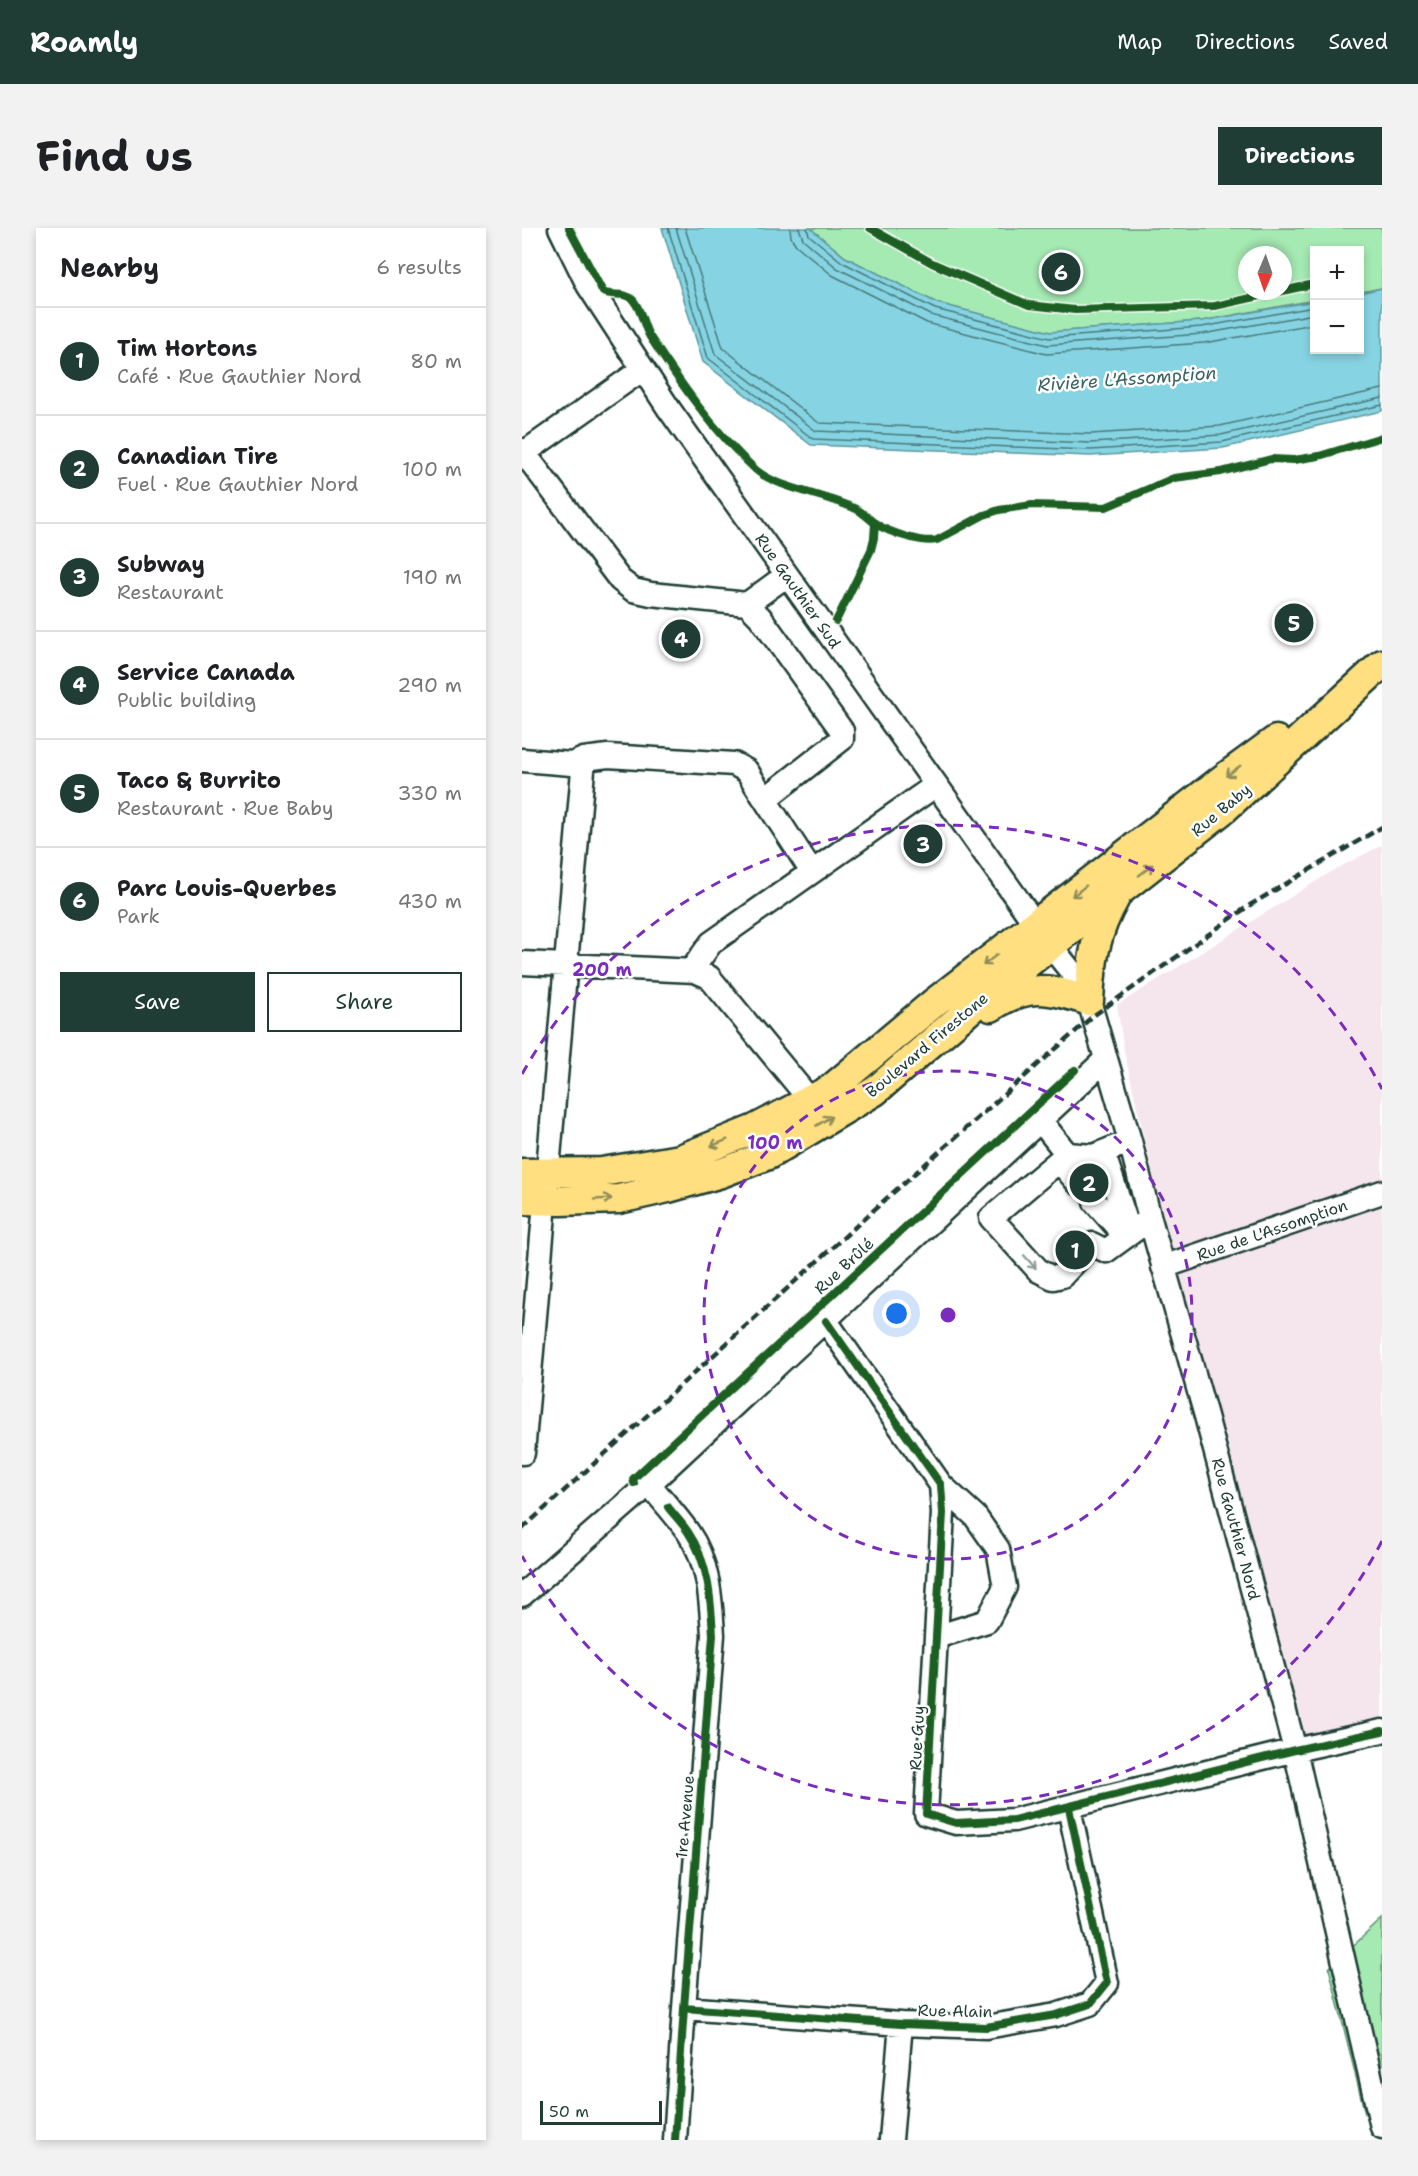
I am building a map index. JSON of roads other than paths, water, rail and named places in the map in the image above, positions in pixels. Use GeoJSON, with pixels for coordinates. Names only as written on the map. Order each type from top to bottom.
{"type":"FeatureCollection","features":[{"type":"Feature","properties":{"kind":"main road","name":"Rue Baby"},"geometry":{"type":"LineString","coordinates":[[1043,935],[1118,893],[1224,809],[1382,664]]}},
{"type":"Feature","properties":{"kind":"main road","name":"Rue Baby"},"geometry":{"type":"LineString","coordinates":[[1043,935],[1228,775],[1382,664]]}},
{"type":"Feature","properties":{"kind":"main road"},"geometry":{"type":"LineString","coordinates":[[921,1052],[1006,997],[1018,992],[1044,989],[1063,992],[1089,1001],[1095,942],[1103,919],[1118,893]]}},
{"type":"Feature","properties":{"kind":"main road","name":"Boulevard Firestone"},"geometry":{"type":"LineString","coordinates":[[533,1201],[619,1199],[721,1173],[768,1155],[874,1091],[981,1000],[1043,935]]}},
{"type":"Feature","properties":{"kind":"main road","name":"Boulevard Firestone"},"geometry":{"type":"LineString","coordinates":[[535,1172],[602,1172],[680,1159],[755,1129],[831,1089],[935,1002],[1043,935]]}},
{"type":"Feature","properties":{"kind":"street","name":"Rue Gauthier Sud"},"geometry":{"type":"LineString","coordinates":[[560,228],[588,285],[669,410],[1043,935]]}},
{"type":"Feature","properties":{"kind":"street"},"geometry":{"type":"LineString","coordinates":[[643,369],[523,452],[620,580],[633,590],[747,604],[760,617],[842,731],[842,740],[773,793],[762,795]]}},
{"type":"Feature","properties":{"kind":"street"},"geometry":{"type":"LineString","coordinates":[[747,604],[787,575]]}},
{"type":"Feature","properties":{"kind":"street"},"geometry":{"type":"LineString","coordinates":[[522,760],[572,764],[584,759],[608,756],[734,764],[747,771],[812,872]]}},
{"type":"Feature","properties":{"kind":"street"},"geometry":{"type":"LineString","coordinates":[[523,1453],[535,1172],[566,965],[584,759]]}},
{"type":"Feature","properties":{"kind":"street"},"geometry":{"type":"LineString","coordinates":[[691,971],[711,943],[936,785]]}},
{"type":"Feature","properties":{"kind":"street","name":"Rue Gauthier Nord"},"geometry":{"type":"LineString","coordinates":[[1043,935],[1074,975],[1089,1001],[1130,1141],[1295,1750],[1382,2127]]}},
{"type":"Feature","properties":{"kind":"street"},"geometry":{"type":"LineString","coordinates":[[522,963],[691,971],[709,977],[810,1100]]}},
{"type":"Feature","properties":{"kind":"street","name":"Rue Brûlé"},"geometry":{"type":"LineString","coordinates":[[522,1595],[649,1484],[1106,1059]]}},
{"type":"Feature","properties":{"kind":"street"},"geometry":{"type":"LineString","coordinates":[[1040,1120],[1078,1183]]}},
{"type":"Feature","properties":{"kind":"street"},"geometry":{"type":"LineString","coordinates":[[997,1213],[1063,1158],[1094,1156],[1130,1141]]}},
{"type":"Feature","properties":{"kind":"street"},"geometry":{"type":"LineString","coordinates":[[1103,1152],[1128,1235]]}},
{"type":"Feature","properties":{"kind":"street"},"geometry":{"type":"LineString","coordinates":[[977,1180],[997,1213],[1039,1271],[1053,1278],[1062,1276],[1092,1244],[1106,1251],[1150,1219]]}},
{"type":"Feature","properties":{"kind":"street","name":"Rue de L'Assomption"},"geometry":{"type":"LineString","coordinates":[[1163,1267],[1382,1192]]}},
{"type":"Feature","properties":{"kind":"street"},"geometry":{"type":"LineString","coordinates":[[1095,1202],[1128,1235]]}},
{"type":"Feature","properties":{"kind":"street"},"geometry":{"type":"LineString","coordinates":[[826,1321],[941,1485],[975,1516],[998,1549],[1005,1587],[987,1621],[936,1637]]}},
{"type":"Feature","properties":{"kind":"street","name":"1re Avenue"},"geometry":{"type":"LineString","coordinates":[[649,1484],[689,1533],[699,1552],[706,1572],[713,1635],[675,2140]]}},
{"type":"Feature","properties":{"kind":"street","name":"Rue Guy"},"geometry":{"type":"LineString","coordinates":[[941,1485],[943,1513],[926,1814],[956,1823],[1014,1820],[1295,1750],[1382,1731]]}},
{"type":"Feature","properties":{"kind":"street","name":"Rue Alain"},"geometry":{"type":"LineString","coordinates":[[684,2008],[901,2024],[987,2027],[1056,2015],[1090,2004],[1107,1983],[1069,1808]]}},
{"type":"Feature","properties":{"kind":"street"},"geometry":{"type":"LineString","coordinates":[[891,2140],[901,2024]]}},
{"type":"Feature","properties":{"kind":"water","name":"Rivière L'Assomption"},"geometry":{"type":"Polygon","coordinates":[[[662,228],[810,228],[845,257],[937,303],[1050,332],[1202,321],[1310,302],[1310,354],[1364,354],[1364,292],[1382,288],[1382,411],[1223,448],[1090,456],[811,445],[703,362],[662,228]]]}},
{"type":"Feature","properties":{"kind":"railway"},"geometry":{"type":"LineString","coordinates":[[522,1529],[887,1198],[1093,1016],[1250,905],[1382,827]]}},
{"type":"Feature","properties":{"kind":"place","name":"Parc Louis-Querbes"},"geometry":{"type":"Point","coordinates":[1061,272]}},
{"type":"Feature","properties":{"kind":"place","name":"Taco & Burrito"},"geometry":{"type":"Point","coordinates":[1294,623]}},
{"type":"Feature","properties":{"kind":"place","name":"Service Canada"},"geometry":{"type":"Point","coordinates":[681,639]}},
{"type":"Feature","properties":{"kind":"place","name":"Subway"},"geometry":{"type":"Point","coordinates":[923,844]}},
{"type":"Feature","properties":{"kind":"place","name":"Canadian Tire"},"geometry":{"type":"Point","coordinates":[1089,1183]}},
{"type":"Feature","properties":{"kind":"place","name":"Tim Hortons"},"geometry":{"type":"Point","coordinates":[1075,1250]}}]}
